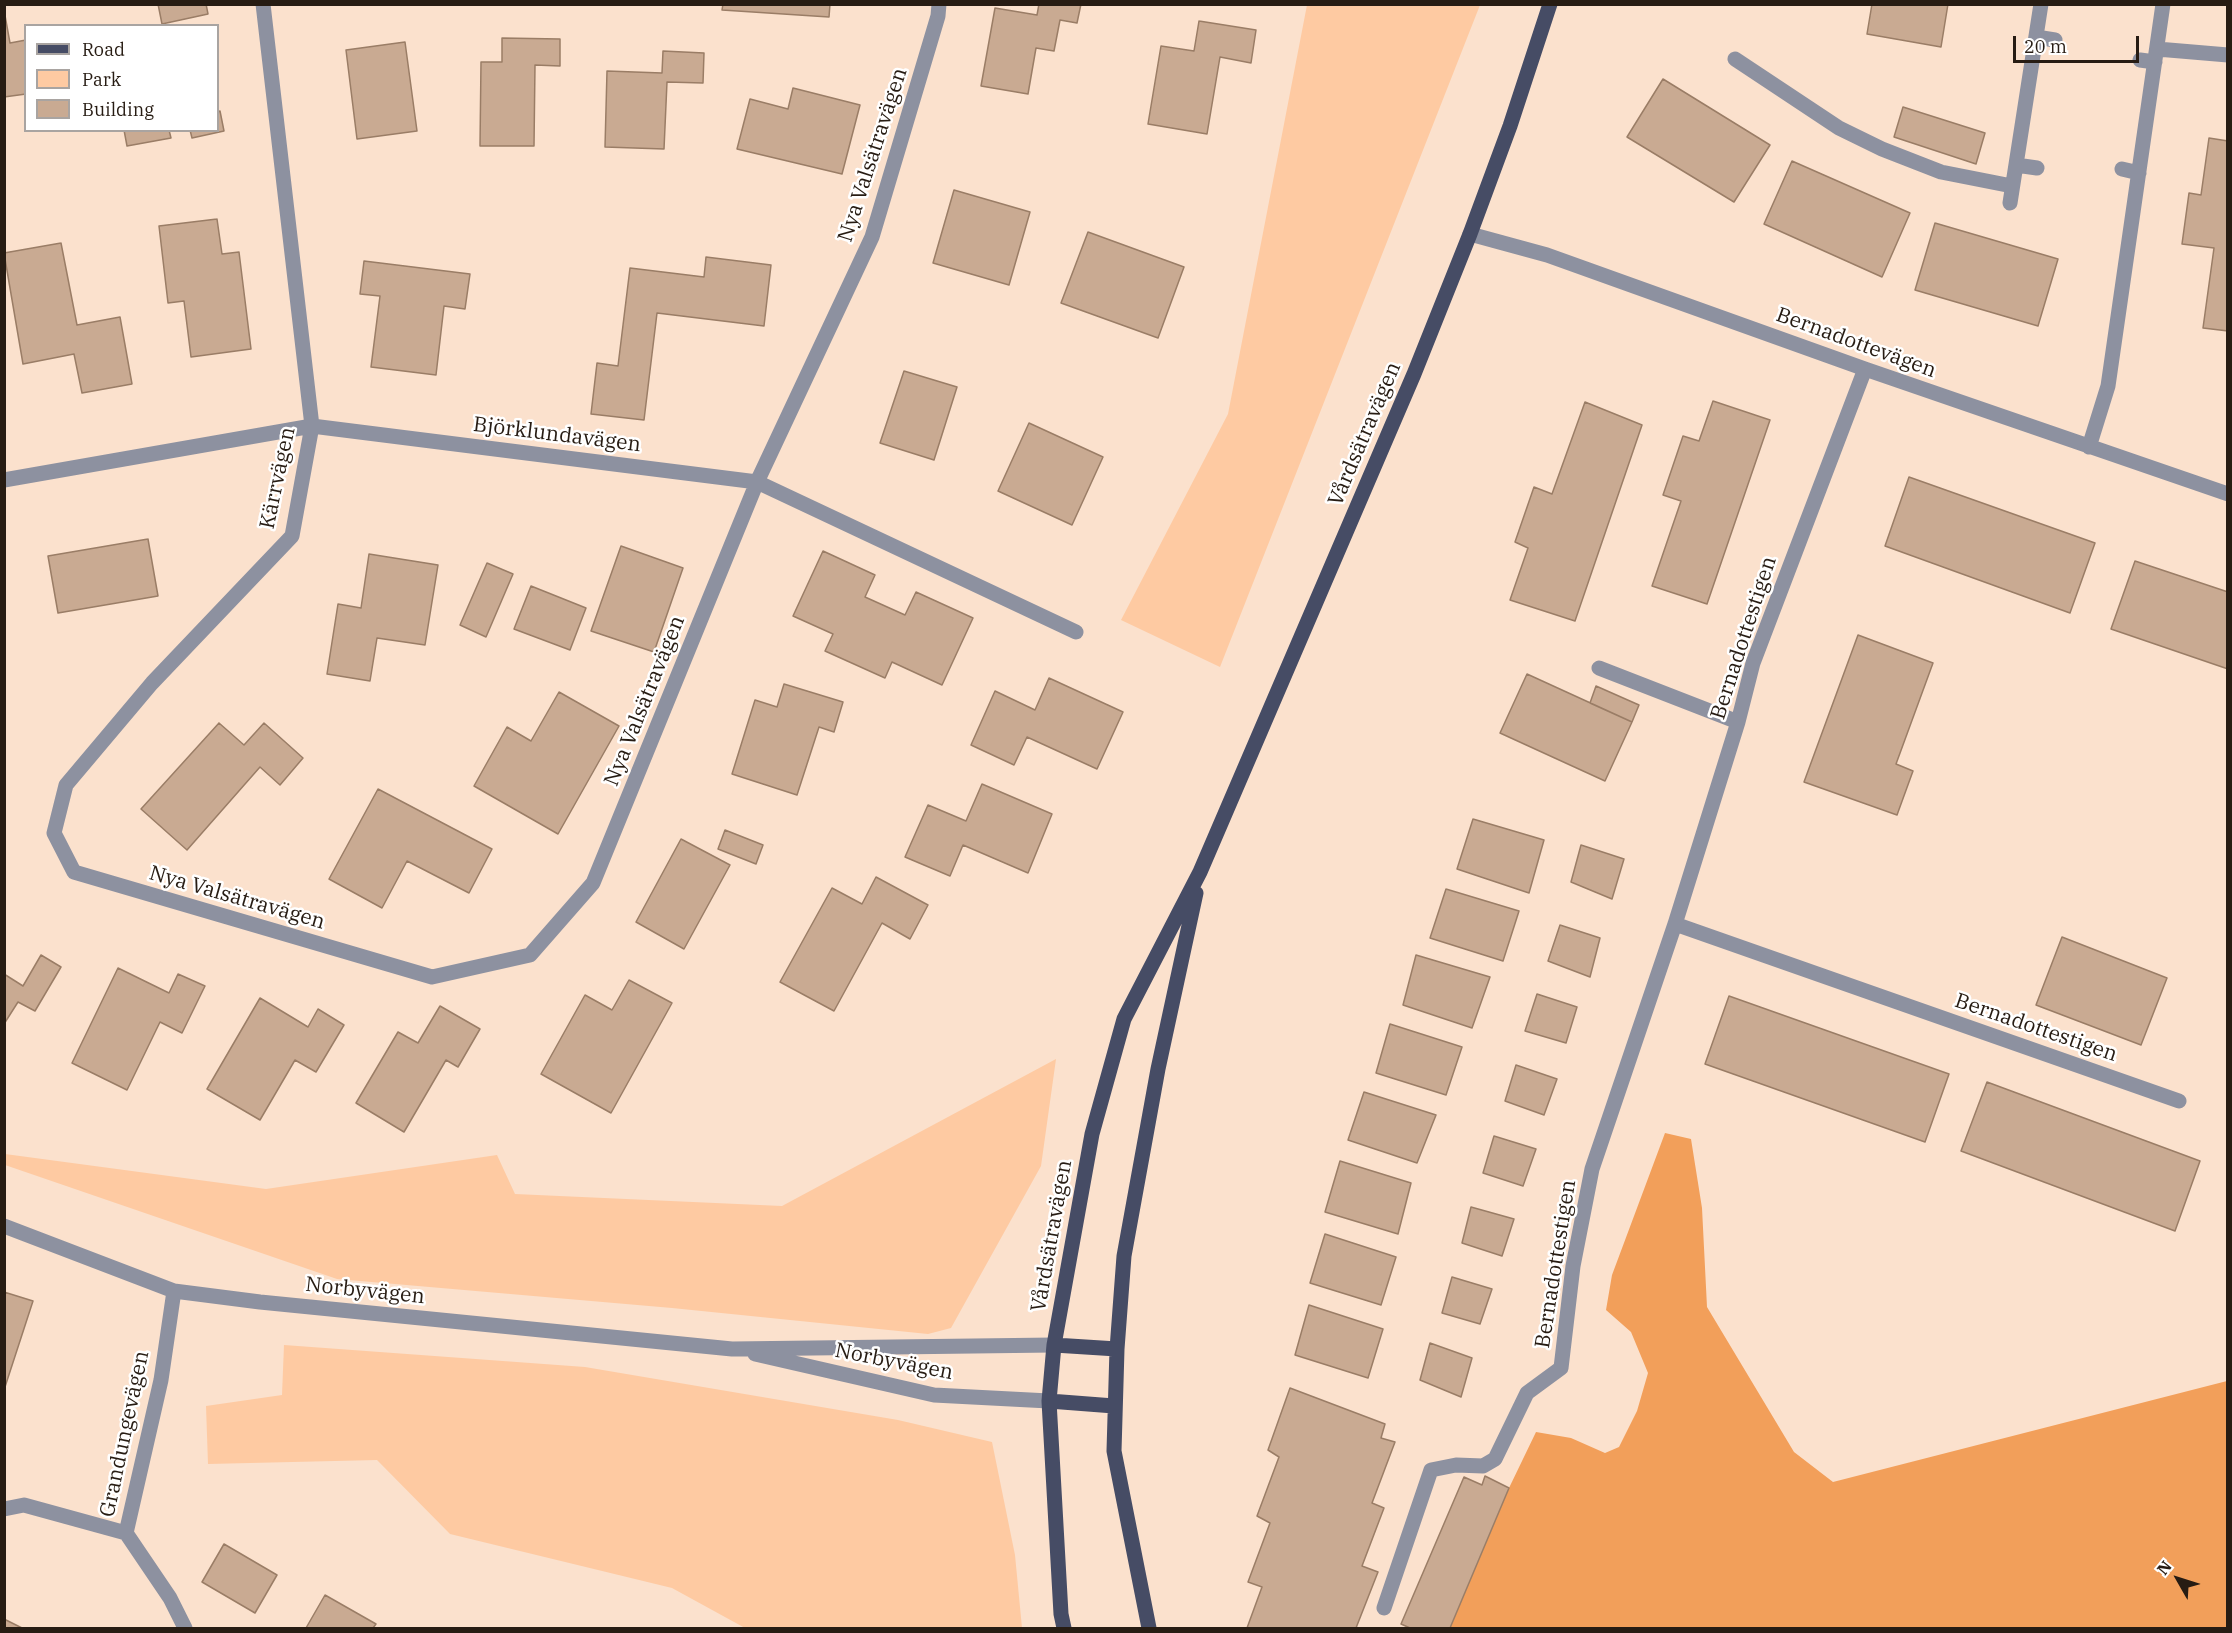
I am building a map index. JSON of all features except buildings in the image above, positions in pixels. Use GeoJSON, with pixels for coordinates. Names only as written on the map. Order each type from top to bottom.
{"type":"FeatureCollection","features":[{"type":"Feature","properties":{"kind":"main road","name":"Vårdsätravägen"},"geometry":{"type":"LineString","coordinates":[[1064,1629],[1060,1614],[1049,1401],[1054,1345],[1092,1134],[1124,1019],[1200,872],[1414,374],[1510,126],[1550,4]]}},
{"type":"Feature","properties":{"kind":"main road","name":"Vårdsätravägen"},"geometry":{"type":"LineString","coordinates":[[1149,1629],[1114,1451],[1117,1349],[1124,1256],[1158,1069],[1200,872]]}},
{"type":"Feature","properties":{"kind":"main road"},"geometry":{"type":"LineString","coordinates":[[1054,1345],[1117,1349]]}},
{"type":"Feature","properties":{"kind":"main road"},"geometry":{"type":"LineString","coordinates":[[1049,1401],[1114,1406]]}},
{"type":"Feature","properties":{"kind":"street","name":"Kärrvägen"},"geometry":{"type":"LineString","coordinates":[[74,872],[54,833],[66,785],[153,683],[292,536],[312,426],[263,4]]}},
{"type":"Feature","properties":{"kind":"street","name":"Nya Valsätravägen"},"geometry":{"type":"LineString","coordinates":[[74,872],[432,977],[530,955],[593,883],[757,482],[872,237],[938,16],[939,4]]}},
{"type":"Feature","properties":{"kind":"street"},"geometry":{"type":"LineString","coordinates":[[2010,202],[2041,4]]}},
{"type":"Feature","properties":{"kind":"street"},"geometry":{"type":"LineString","coordinates":[[2089,447],[2108,386],[2139,173],[2151,57],[2163,4]]}},
{"type":"Feature","properties":{"kind":"street"},"geometry":{"type":"LineString","coordinates":[[2036,37],[2055,40]]}},
{"type":"Feature","properties":{"kind":"street"},"geometry":{"type":"LineString","coordinates":[[2151,57],[2228,55]]}},
{"type":"Feature","properties":{"kind":"street"},"geometry":{"type":"LineString","coordinates":[[1735,59],[1839,129],[1882,149],[1941,172],[2012,186]]}},
{"type":"Feature","properties":{"kind":"street"},"geometry":{"type":"LineString","coordinates":[[2016,165],[2037,168]]}},
{"type":"Feature","properties":{"kind":"street"},"geometry":{"type":"LineString","coordinates":[[2122,169],[2139,173]]}},
{"type":"Feature","properties":{"kind":"street","name":"Bernadottevägen"},"geometry":{"type":"LineString","coordinates":[[1470,234],[1548,255],[1865,369],[2228,494]]}},
{"type":"Feature","properties":{"kind":"street","name":"Bernadottestigen"},"geometry":{"type":"LineString","coordinates":[[1384,1608],[1431,1470],[1456,1465],[1483,1466],[1495,1459],[1527,1393],[1561,1368],[1573,1266],[1592,1169],[1675,924],[1738,722],[1753,663],[1865,369]]}},
{"type":"Feature","properties":{"kind":"street","name":"Björklundavägen"},"geometry":{"type":"LineString","coordinates":[[4,480],[312,426],[757,482],[1076,632]]}},
{"type":"Feature","properties":{"kind":"street"},"geometry":{"type":"LineString","coordinates":[[1599,668],[1738,722]]}},
{"type":"Feature","properties":{"kind":"street","name":"Bernadottestigen"},"geometry":{"type":"LineString","coordinates":[[1675,924],[2180,1101]]}},
{"type":"Feature","properties":{"kind":"street","name":"Norbyvägen"},"geometry":{"type":"LineString","coordinates":[[4,1226],[174,1291],[732,1349],[1054,1345]]}},
{"type":"Feature","properties":{"kind":"street","name":"Grandungevägen"},"geometry":{"type":"LineString","coordinates":[[4,1509],[24,1505],[126,1533],[161,1380],[174,1291]]}},
{"type":"Feature","properties":{"kind":"street","name":"Norbyvägen"},"geometry":{"type":"LineString","coordinates":[[732,1349],[934,1395],[1049,1401]]}},
{"type":"Feature","properties":{"kind":"street"},"geometry":{"type":"LineString","coordinates":[[126,1533],[170,1598],[185,1629]]}},
{"type":"Feature","properties":{"kind":"green space"},"geometry":{"type":"Polygon","coordinates":[[[1307,5],[1480,5],[1220,667],[1121,620],[1228,414],[1307,5]]]}},
{"type":"Feature","properties":{"kind":"green space"},"geometry":{"type":"Polygon","coordinates":[[[1056,1059],[1041,1166],[951,1328],[928,1334],[672,1308],[337,1279],[5,1165],[5,1154],[266,1189],[497,1155],[515,1194],[782,1206],[1056,1059]]]}},
{"type":"Feature","properties":{"kind":"green space"},"geometry":{"type":"Polygon","coordinates":[[[284,1345],[585,1367],[898,1420],[992,1442],[1015,1555],[1022,1628],[745,1628],[672,1588],[450,1534],[377,1460],[208,1464],[206,1406],[282,1395],[284,1345]]]}},
{"type":"Feature","properties":{"kind":"shaded area"},"geometry":{"type":"Polygon","coordinates":[[[1665,1133],[1691,1139],[1702,1208],[1707,1307],[1794,1452],[1833,1482],[2227,1381],[2227,1628],[1450,1628],[1509,1488],[1536,1432],[1571,1438],[1605,1453],[1619,1447],[1637,1411],[1648,1373],[1631,1332],[1606,1310],[1612,1275],[1665,1133]]]}}]}
